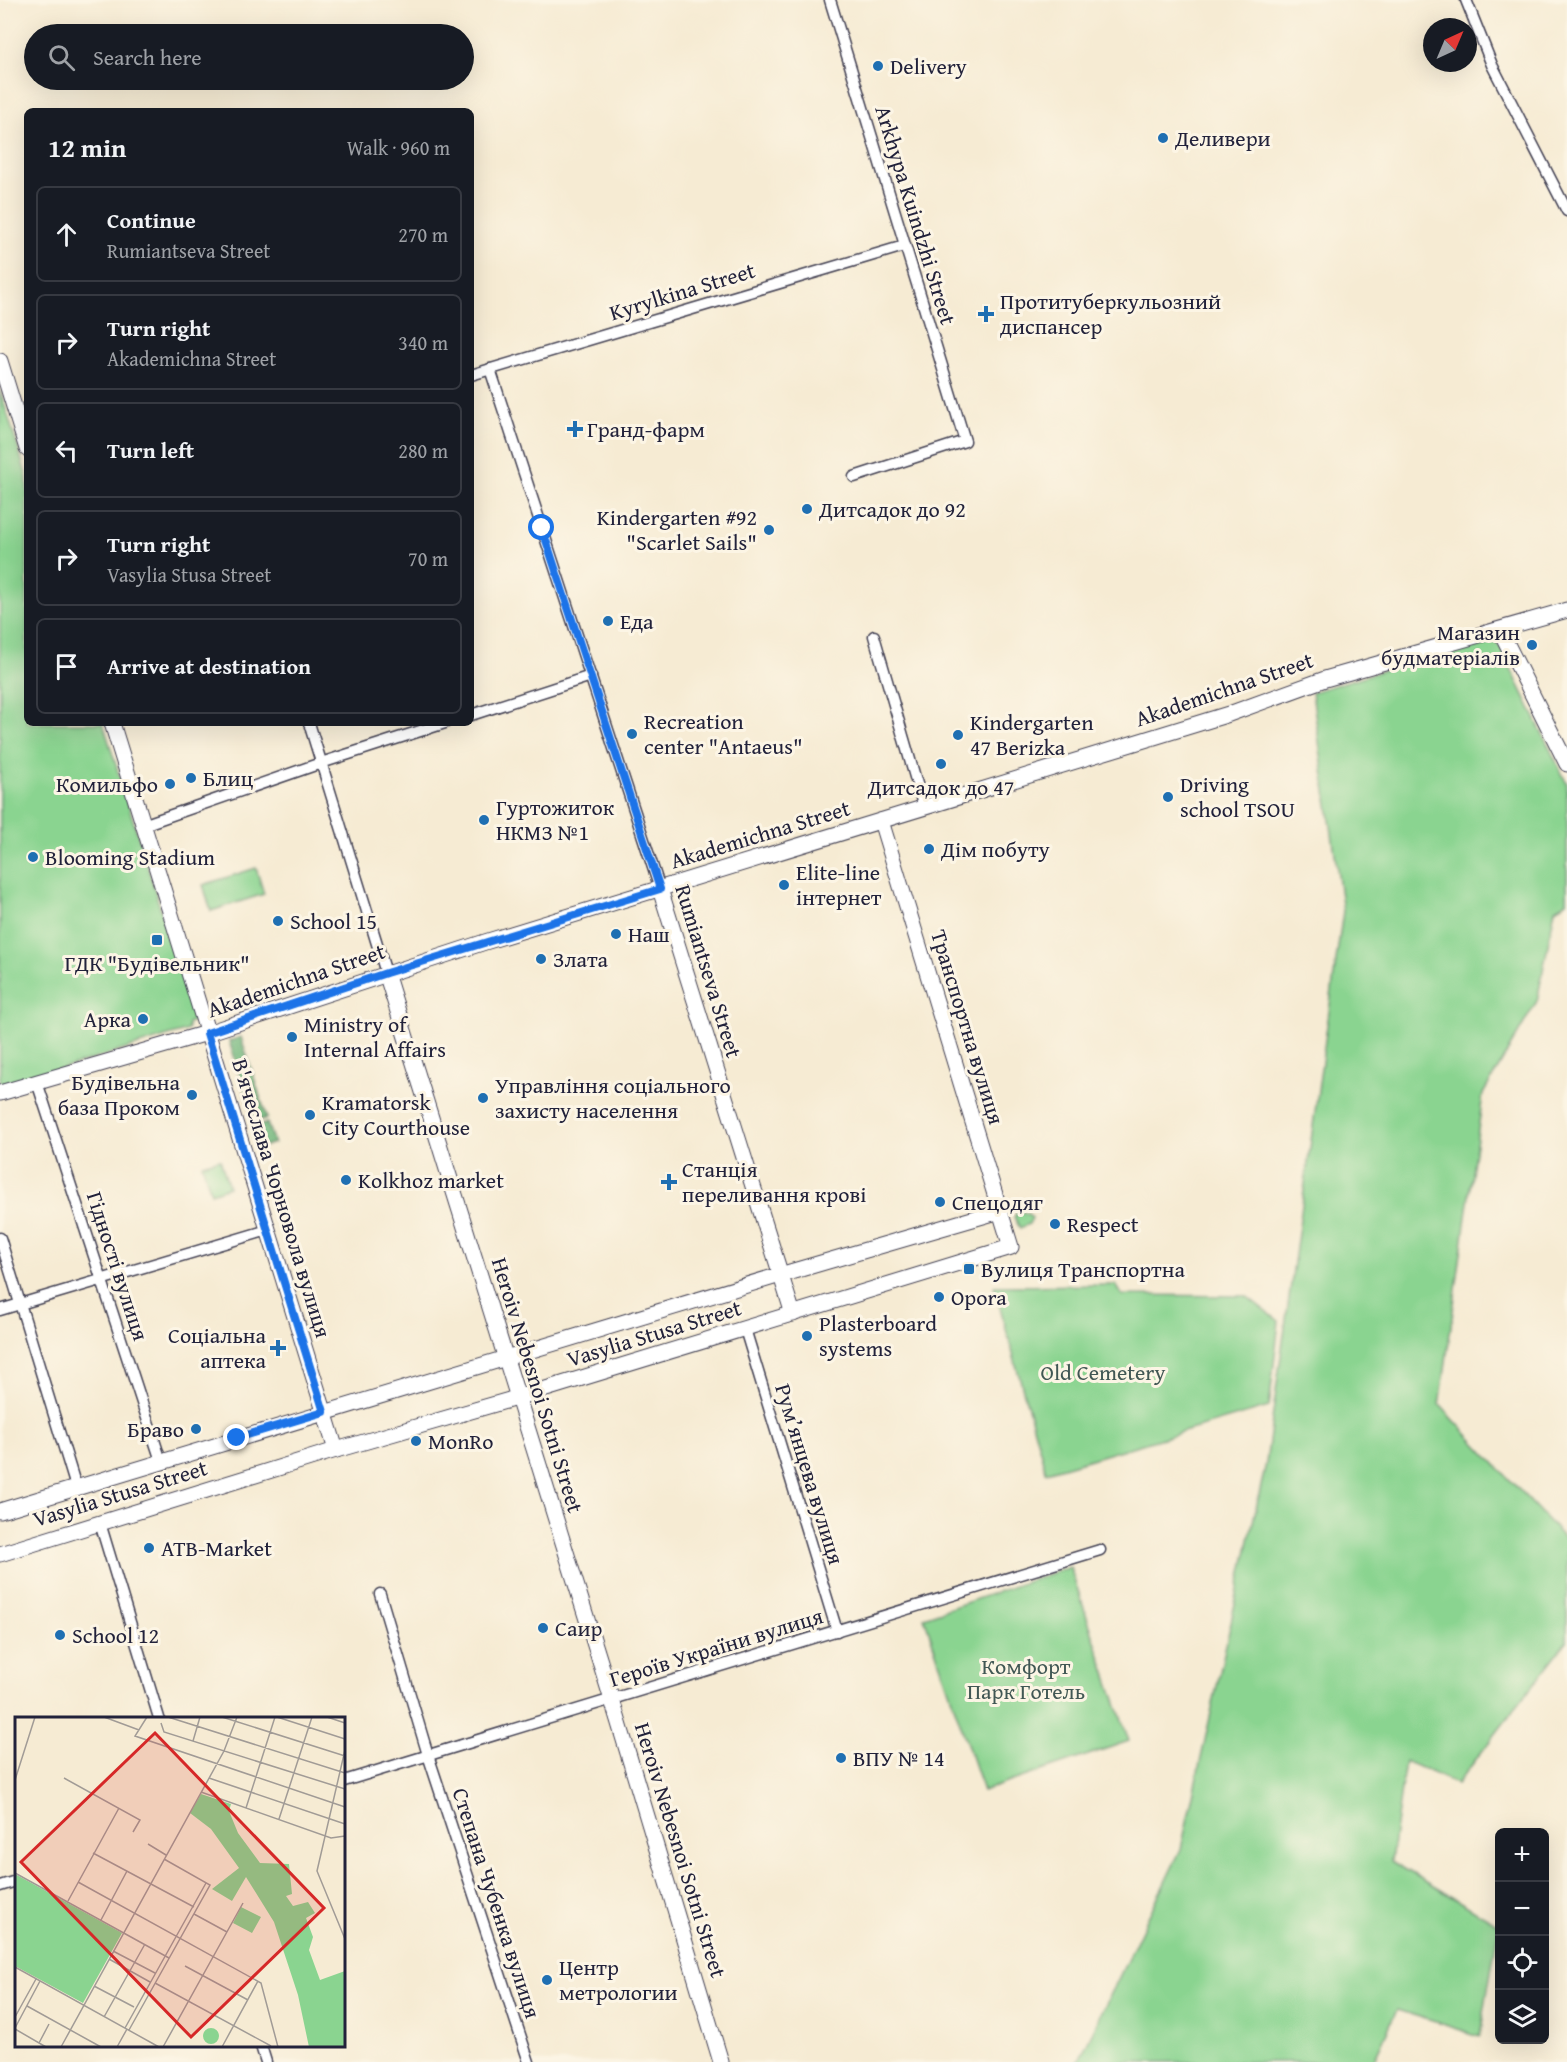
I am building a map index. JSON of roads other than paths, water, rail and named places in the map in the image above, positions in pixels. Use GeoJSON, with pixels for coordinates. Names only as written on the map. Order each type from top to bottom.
{"type":"FeatureCollection","features":[{"type":"Feature","properties":{"kind":"street","name":"Arkhypa Kuindzhi Street"},"geometry":{"type":"LineString","coordinates":[[830,0],[965,441],[854,477]]}},
{"type":"Feature","properties":{"kind":"street"},"geometry":{"type":"LineString","coordinates":[[1466,0],[1492,66],[1567,211]]}},
{"type":"Feature","properties":{"kind":"street","name":"Kyrylkina Street"},"geometry":{"type":"LineString","coordinates":[[474,374],[904,246]]}},
{"type":"Feature","properties":{"kind":"street"},"geometry":{"type":"LineString","coordinates":[[0,361],[24,439]]}},
{"type":"Feature","properties":{"kind":"street","name":"Rumiantseva Street"},"geometry":{"type":"LineString","coordinates":[[490,369],[660,889],[793,1314]]}},
{"type":"Feature","properties":{"kind":"street","name":"Akademichna Street"},"geometry":{"type":"LineString","coordinates":[[0,1093],[207,1033],[386,973],[1229,714],[1325,679],[1567,610]]}},
{"type":"Feature","properties":{"kind":"street"},"geometry":{"type":"LineString","coordinates":[[1500,630],[1567,764]]}},
{"type":"Feature","properties":{"kind":"street"},"geometry":{"type":"LineString","coordinates":[[874,636],[924,808]]}},
{"type":"Feature","properties":{"kind":"street"},"geometry":{"type":"LineString","coordinates":[[474,714],[591,676]]}},
{"type":"Feature","properties":{"kind":"street","name":"В'ячеслава Чорновола вулиця"},"geometry":{"type":"LineString","coordinates":[[113,726],[336,1450]]}},
{"type":"Feature","properties":{"kind":"street","name":"Heroiv Nebesnoi Sotni Street"},"geometry":{"type":"LineString","coordinates":[[310,726],[612,1700],[721,2062]]}},
{"type":"Feature","properties":{"kind":"street"},"geometry":{"type":"LineString","coordinates":[[143,825],[436,726]]}},
{"type":"Feature","properties":{"kind":"street","name":"Транспортна вулиця"},"geometry":{"type":"LineString","coordinates":[[881,821],[1011,1247]]}},
{"type":"Feature","properties":{"kind":"street","name":"Гідності вулиця"},"geometry":{"type":"LineString","coordinates":[[37,1082],[161,1461]]}},
{"type":"Feature","properties":{"kind":"street","name":"Vasylia Stusa Street"},"geometry":{"type":"LineString","coordinates":[[0,1511],[506,1357],[1000,1211]]}},
{"type":"Feature","properties":{"kind":"street"},"geometry":{"type":"LineString","coordinates":[[0,1310],[268,1230]]}},
{"type":"Feature","properties":{"kind":"street"},"geometry":{"type":"LineString","coordinates":[[0,1238],[76,1487]]}},
{"type":"Feature","properties":{"kind":"street","name":"Vasylia Stusa Street"},"geometry":{"type":"LineString","coordinates":[[0,1554],[336,1450],[745,1329],[1011,1247]]}},
{"type":"Feature","properties":{"kind":"street","name":"Рум’янцева вулиця"},"geometry":{"type":"LineString","coordinates":[[745,1329],[837,1631]]}},
{"type":"Feature","properties":{"kind":"street"},"geometry":{"type":"LineString","coordinates":[[100,1523],[158,1717]]}},
{"type":"Feature","properties":{"kind":"street","name":"Героїв України вулиця"},"geometry":{"type":"LineString","coordinates":[[345,1782],[1100,1550]]}},
{"type":"Feature","properties":{"kind":"street"},"geometry":{"type":"LineString","coordinates":[[380,1594],[429,1755]]}},
{"type":"Feature","properties":{"kind":"street","name":"Степана Чубенка вулиця"},"geometry":{"type":"LineString","coordinates":[[429,1755],[529,2062]]}},
{"type":"Feature","properties":{"kind":"street"},"geometry":{"type":"LineString","coordinates":[[0,1886],[15,1881]]}},
{"type":"Feature","properties":{"kind":"street"},"geometry":{"type":"LineString","coordinates":[[261,2047],[266,2062]]}},
{"type":"Feature","properties":{"kind":"place","name":"Delivery"},"geometry":{"type":"Point","coordinates":[878,66]}},
{"type":"Feature","properties":{"kind":"place","name":"Деливери"},"geometry":{"type":"Point","coordinates":[1163,138]}},
{"type":"Feature","properties":{"kind":"place","name":"Протитуберкульозний диспансер"},"geometry":{"type":"Point","coordinates":[986,314]}},
{"type":"Feature","properties":{"kind":"place","name":"Гранд-фарм"},"geometry":{"type":"Point","coordinates":[575,429]}},
{"type":"Feature","properties":{"kind":"place","name":"Дитсадок до 92"},"geometry":{"type":"Point","coordinates":[807,509]}},
{"type":"Feature","properties":{"kind":"place","name":"Kindergarten #92 \"Scarlet Sails\""},"geometry":{"type":"Point","coordinates":[769,530]}},
{"type":"Feature","properties":{"kind":"place","name":"Еда"},"geometry":{"type":"Point","coordinates":[608,621]}},
{"type":"Feature","properties":{"kind":"place","name":"Магазин будматеріалів"},"geometry":{"type":"Point","coordinates":[1532,645]}},
{"type":"Feature","properties":{"kind":"place","name":"Recreation center \"Antaeus\""},"geometry":{"type":"Point","coordinates":[632,734]}},
{"type":"Feature","properties":{"kind":"place","name":"Kindergarten 47 Berizka"},"geometry":{"type":"Point","coordinates":[958,735]}},
{"type":"Feature","properties":{"kind":"place","name":"Дитсадок до 47"},"geometry":{"type":"Point","coordinates":[941,764]}},
{"type":"Feature","properties":{"kind":"place","name":"Блиц"},"geometry":{"type":"Point","coordinates":[191,778]}},
{"type":"Feature","properties":{"kind":"place","name":"Комильфо"},"geometry":{"type":"Point","coordinates":[170,784]}},
{"type":"Feature","properties":{"kind":"place","name":"Driving school TSOU"},"geometry":{"type":"Point","coordinates":[1168,797]}},
{"type":"Feature","properties":{"kind":"place","name":"Гуртожиток НКМЗ №1"},"geometry":{"type":"Point","coordinates":[484,820]}},
{"type":"Feature","properties":{"kind":"place","name":"Дім побуту"},"geometry":{"type":"Point","coordinates":[929,849]}},
{"type":"Feature","properties":{"kind":"place","name":"Blooming Stadium"},"geometry":{"type":"Point","coordinates":[33,857]}},
{"type":"Feature","properties":{"kind":"place","name":"Elite-line інтернет"},"geometry":{"type":"Point","coordinates":[784,885]}},
{"type":"Feature","properties":{"kind":"place","name":"School 15"},"geometry":{"type":"Point","coordinates":[278,921]}},
{"type":"Feature","properties":{"kind":"place","name":"Наш"},"geometry":{"type":"Point","coordinates":[616,934]}},
{"type":"Feature","properties":{"kind":"place","name":"ГДК \"Будівельник\""},"geometry":{"type":"Point","coordinates":[157,940]}},
{"type":"Feature","properties":{"kind":"place","name":"Злата"},"geometry":{"type":"Point","coordinates":[541,959]}},
{"type":"Feature","properties":{"kind":"place","name":"Арка"},"geometry":{"type":"Point","coordinates":[143,1019]}},
{"type":"Feature","properties":{"kind":"place","name":"Ministry of Internal Affairs"},"geometry":{"type":"Point","coordinates":[292,1037]}},
{"type":"Feature","properties":{"kind":"place","name":"Будівельна база Проком"},"geometry":{"type":"Point","coordinates":[192,1095]}},
{"type":"Feature","properties":{"kind":"place","name":"Управління соціального захисту населення"},"geometry":{"type":"Point","coordinates":[483,1098]}},
{"type":"Feature","properties":{"kind":"place","name":"Kramatorsk City Courthouse"},"geometry":{"type":"Point","coordinates":[310,1115]}},
{"type":"Feature","properties":{"kind":"place","name":"Kolkhoz market"},"geometry":{"type":"Point","coordinates":[346,1180]}},
{"type":"Feature","properties":{"kind":"place","name":"Станція переливання крові"},"geometry":{"type":"Point","coordinates":[669,1182]}},
{"type":"Feature","properties":{"kind":"place","name":"Спецодяг"},"geometry":{"type":"Point","coordinates":[940,1202]}},
{"type":"Feature","properties":{"kind":"place","name":"Respect"},"geometry":{"type":"Point","coordinates":[1055,1224]}},
{"type":"Feature","properties":{"kind":"place","name":"Вулиця Транспортна"},"geometry":{"type":"Point","coordinates":[969,1269]}},
{"type":"Feature","properties":{"kind":"place","name":"Opora"},"geometry":{"type":"Point","coordinates":[939,1297]}},
{"type":"Feature","properties":{"kind":"place","name":"Plasterboard systems"},"geometry":{"type":"Point","coordinates":[807,1336]}},
{"type":"Feature","properties":{"kind":"place","name":"Соціальна аптека"},"geometry":{"type":"Point","coordinates":[278,1348]}},
{"type":"Feature","properties":{"kind":"place","name":"Браво"},"geometry":{"type":"Point","coordinates":[196,1429]}},
{"type":"Feature","properties":{"kind":"place","name":"MonRo"},"geometry":{"type":"Point","coordinates":[416,1441]}},
{"type":"Feature","properties":{"kind":"place","name":"ATB-Market"},"geometry":{"type":"Point","coordinates":[149,1548]}},
{"type":"Feature","properties":{"kind":"place","name":"Саир"},"geometry":{"type":"Point","coordinates":[543,1628]}},
{"type":"Feature","properties":{"kind":"place","name":"School 12"},"geometry":{"type":"Point","coordinates":[60,1635]}},
{"type":"Feature","properties":{"kind":"place","name":"ВПУ № 14"},"geometry":{"type":"Point","coordinates":[841,1758]}},
{"type":"Feature","properties":{"kind":"place","name":"Центр метрологии"},"geometry":{"type":"Point","coordinates":[547,1980]}},
{"type":"Feature","properties":{"kind":"park label","name":"Old Cemetery"},"geometry":{"type":"Point","coordinates":[1103,1372]}},
{"type":"Feature","properties":{"kind":"park label","name":"Комфорт Парк Готель"},"geometry":{"type":"Point","coordinates":[1026,1679]}}]}
